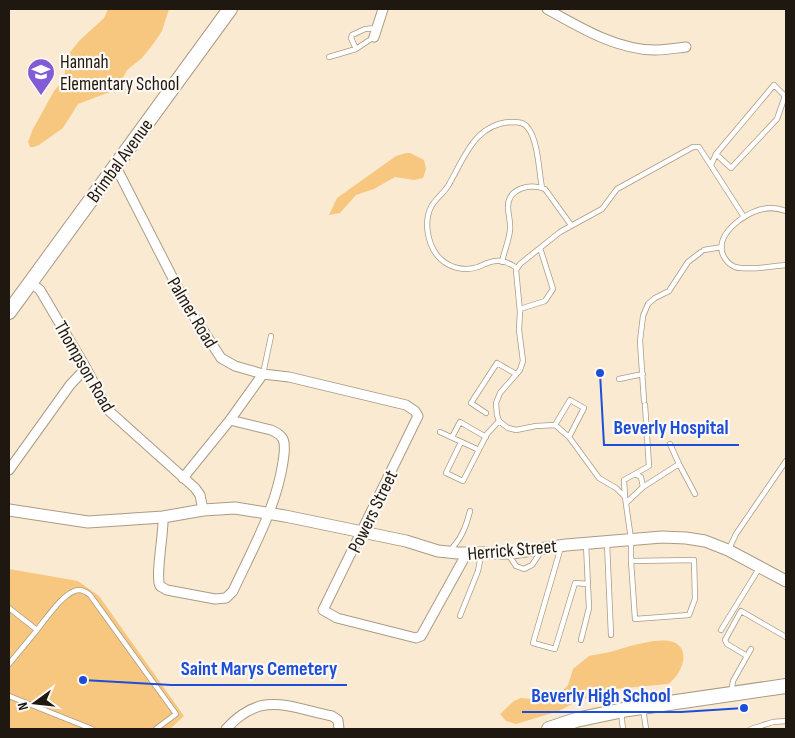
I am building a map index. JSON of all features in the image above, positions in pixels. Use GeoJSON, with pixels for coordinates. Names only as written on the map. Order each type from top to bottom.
{"type":"FeatureCollection","features":[{"type":"Feature","properties":{"kind":"main road","name":"Brimbal Avenue"},"geometry":{"type":"LineString","coordinates":[[11,305],[30,282],[230,9]]}},
{"type":"Feature","properties":{"kind":"main road"},"geometry":{"type":"LineString","coordinates":[[549,729],[576,720],[643,707],[786,686]]}},
{"type":"Feature","properties":{"kind":"street"},"geometry":{"type":"LineString","coordinates":[[374,37],[383,9]]}},
{"type":"Feature","properties":{"kind":"street"},"geometry":{"type":"LineString","coordinates":[[547,9],[603,37],[632,48],[654,50],[686,47]]}},
{"type":"Feature","properties":{"kind":"street","name":"Palmer Road"},"geometry":{"type":"LineString","coordinates":[[115,165],[186,304],[221,358],[235,366],[263,374],[289,377],[363,393],[406,405],[415,410]]}},
{"type":"Feature","properties":{"kind":"street","name":"Thompson Road"},"geometry":{"type":"LineString","coordinates":[[30,282],[40,290],[86,368],[108,410],[198,492],[203,510]]}},
{"type":"Feature","properties":{"kind":"street"},"geometry":{"type":"LineString","coordinates":[[9,470],[70,385],[86,368]]}},
{"type":"Feature","properties":{"kind":"street"},"geometry":{"type":"LineString","coordinates":[[183,478],[230,420],[263,374]]}},
{"type":"Feature","properties":{"kind":"street","name":"Powers Street"},"geometry":{"type":"LineString","coordinates":[[415,410],[418,416],[323,610],[337,618],[416,638],[424,632],[467,554]]}},
{"type":"Feature","properties":{"kind":"street"},"geometry":{"type":"LineString","coordinates":[[163,517],[164,530],[158,576],[159,584],[167,590],[220,599],[226,598],[233,591],[273,505],[281,475],[285,449],[283,439],[277,432],[230,420]]}},
{"type":"Feature","properties":{"kind":"street","name":"Herrick Street"},"geometry":{"type":"LineString","coordinates":[[9,510],[88,522],[163,517],[227,507],[361,532],[448,552],[467,554],[507,553],[561,545],[662,537],[686,538],[705,541],[728,550],[784,577]]}},
{"type":"Feature","properties":{"kind":"street"},"geometry":{"type":"LineString","coordinates":[[226,729],[232,722],[251,709],[263,704],[270,704],[332,716],[338,720],[339,729]]}},
{"type":"Feature","properties":{"kind":"lane"},"geometry":{"type":"LineString","coordinates":[[356,49],[351,38],[352,35],[365,29],[377,28]]}},
{"type":"Feature","properties":{"kind":"lane"},"geometry":{"type":"LineString","coordinates":[[329,57],[356,49],[374,37]]}},
{"type":"Feature","properties":{"kind":"lane"},"geometry":{"type":"LineString","coordinates":[[711,165],[716,154],[774,85],[784,96],[777,119],[731,168],[716,154]]}},
{"type":"Feature","properties":{"kind":"lane"},"geometry":{"type":"LineString","coordinates":[[517,268],[507,262],[495,261],[464,270],[444,262],[436,254],[427,230],[431,206],[447,187],[458,165],[477,138],[485,130],[506,123],[520,122],[528,128],[533,138],[542,188]]}},
{"type":"Feature","properties":{"kind":"lane"},"geometry":{"type":"LineString","coordinates":[[625,500],[616,488],[599,478],[569,437],[555,425],[516,430],[508,428],[500,421],[497,415],[496,403],[500,393],[520,370],[522,361],[516,270],[540,248],[572,225],[602,209],[618,189],[693,147],[699,146],[744,217]]}},
{"type":"Feature","properties":{"kind":"lane"},"geometry":{"type":"LineString","coordinates":[[502,262],[510,230],[508,204],[510,197],[518,189],[529,186],[545,189],[572,225]]}},
{"type":"Feature","properties":{"kind":"lane"},"geometry":{"type":"LineString","coordinates":[[786,211],[774,207],[761,209],[744,217],[728,231],[721,241],[722,253],[728,263],[736,267],[769,268],[786,265]]}},
{"type":"Feature","properties":{"kind":"lane"},"geometry":{"type":"LineString","coordinates":[[631,560],[694,560],[695,598],[689,615],[635,619],[631,560],[631,540],[624,480],[649,466],[641,328],[648,304],[654,298],[669,291],[688,262],[702,251],[722,247]]}},
{"type":"Feature","properties":{"kind":"lane"},"geometry":{"type":"LineString","coordinates":[[520,309],[545,301],[553,289],[540,248]]}},
{"type":"Feature","properties":{"kind":"lane"},"geometry":{"type":"LineString","coordinates":[[263,374],[271,336]]}},
{"type":"Feature","properties":{"kind":"lane"},"geometry":{"type":"LineString","coordinates":[[486,414],[471,403],[497,363],[516,374]]}},
{"type":"Feature","properties":{"kind":"lane"},"geometry":{"type":"LineString","coordinates":[[619,379],[643,374]]}},
{"type":"Feature","properties":{"kind":"lane"},"geometry":{"type":"LineString","coordinates":[[555,425],[570,400],[584,408],[569,437]]}},
{"type":"Feature","properties":{"kind":"lane"},"geometry":{"type":"LineString","coordinates":[[461,442],[446,473],[463,481],[486,437],[500,421]]}},
{"type":"Feature","properties":{"kind":"lane"},"geometry":{"type":"LineString","coordinates":[[452,437],[460,422],[486,437]]}},
{"type":"Feature","properties":{"kind":"lane"},"geometry":{"type":"LineString","coordinates":[[440,432],[479,450]]}},
{"type":"Feature","properties":{"kind":"lane"},"geometry":{"type":"LineString","coordinates":[[670,444],[695,494]]}},
{"type":"Feature","properties":{"kind":"lane"},"geometry":{"type":"LineString","coordinates":[[728,550],[736,534],[786,461]]}},
{"type":"Feature","properties":{"kind":"lane"},"geometry":{"type":"LineString","coordinates":[[625,500],[679,464]]}},
{"type":"Feature","properties":{"kind":"lane"},"geometry":{"type":"LineString","coordinates":[[635,474],[641,478],[643,487]]}},
{"type":"Feature","properties":{"kind":"lane"},"geometry":{"type":"LineString","coordinates":[[448,552],[457,543],[466,526],[470,511]]}},
{"type":"Feature","properties":{"kind":"lane"},"geometry":{"type":"LineString","coordinates":[[607,542],[611,635]]}},
{"type":"Feature","properties":{"kind":"lane"},"geometry":{"type":"LineString","coordinates":[[581,640],[589,608],[586,543]]}},
{"type":"Feature","properties":{"kind":"lane"},"geometry":{"type":"LineString","coordinates":[[561,545],[533,643],[555,649],[575,583],[588,584]]}},
{"type":"Feature","properties":{"kind":"lane"},"geometry":{"type":"LineString","coordinates":[[507,553],[516,566],[524,569],[532,565],[543,548]]}},
{"type":"Feature","properties":{"kind":"lane"},"geometry":{"type":"LineString","coordinates":[[460,616],[478,571],[481,554]]}},
{"type":"Feature","properties":{"kind":"lane"},"geometry":{"type":"LineString","coordinates":[[721,630],[760,566]]}},
{"type":"Feature","properties":{"kind":"lane"},"geometry":{"type":"LineString","coordinates":[[9,664],[62,599],[71,592],[84,590],[90,595],[176,714],[156,729]]}},
{"type":"Feature","properties":{"kind":"lane"},"geometry":{"type":"LineString","coordinates":[[9,608],[37,630]]}},
{"type":"Feature","properties":{"kind":"lane"},"geometry":{"type":"LineString","coordinates":[[747,656],[727,644],[725,640],[741,611],[786,637]]}},
{"type":"Feature","properties":{"kind":"lane"},"geometry":{"type":"LineString","coordinates":[[731,694],[733,681],[751,649]]}},
{"type":"Feature","properties":{"kind":"lane"},"geometry":{"type":"LineString","coordinates":[[9,696],[92,729]]}},
{"type":"Feature","properties":{"kind":"lane"},"geometry":{"type":"LineString","coordinates":[[643,707],[646,729]]}},
{"type":"Feature","properties":{"kind":"lane"},"geometry":{"type":"LineString","coordinates":[[621,711],[623,729]]}},
{"type":"Feature","properties":{"kind":"lane"},"geometry":{"type":"LineString","coordinates":[[751,729],[771,723],[786,722]]}},
{"type":"Feature","properties":{"kind":"lane"},"geometry":{"type":"LineString","coordinates":[[770,729],[771,723]]}},
{"type":"Feature","properties":{"kind":"shaded area"},"geometry":{"type":"Polygon","coordinates":[[[108,9],[169,9],[162,31],[142,58],[127,70],[118,87],[78,104],[63,128],[39,145],[30,147],[28,142],[33,129],[54,91],[64,79],[67,56],[79,41],[104,18],[108,9]]]}},
{"type":"Feature","properties":{"kind":"shaded area"},"geometry":{"type":"Polygon","coordinates":[[[406,153],[424,160],[426,169],[423,178],[414,180],[395,177],[374,189],[356,195],[340,213],[329,215],[337,198],[396,156],[406,153]]]}},
{"type":"Feature","properties":{"kind":"shaded area"},"geometry":{"type":"Polygon","coordinates":[[[9,569],[78,581],[99,596],[184,716],[170,729],[9,729],[9,569]]]}},
{"type":"Feature","properties":{"kind":"shaded area"},"geometry":{"type":"Polygon","coordinates":[[[653,641],[667,641],[681,648],[683,660],[681,667],[678,674],[668,684],[614,689],[576,702],[559,711],[516,724],[506,721],[500,714],[514,701],[521,698],[549,700],[559,695],[568,685],[573,669],[589,656],[653,641]]]}},
{"type":"Feature","properties":{"kind":"place","name":"Hannah Elementary School"},"geometry":{"type":"Point","coordinates":[41,96]}},
{"type":"Feature","properties":{"kind":"place","name":"Beverly Hospital"},"geometry":{"type":"Point","coordinates":[600,373]}},
{"type":"Feature","properties":{"kind":"place","name":"Saint Marys Cemetery"},"geometry":{"type":"Point","coordinates":[83,680]}},
{"type":"Feature","properties":{"kind":"place","name":"Beverly High School"},"geometry":{"type":"Point","coordinates":[744,708]}}]}
